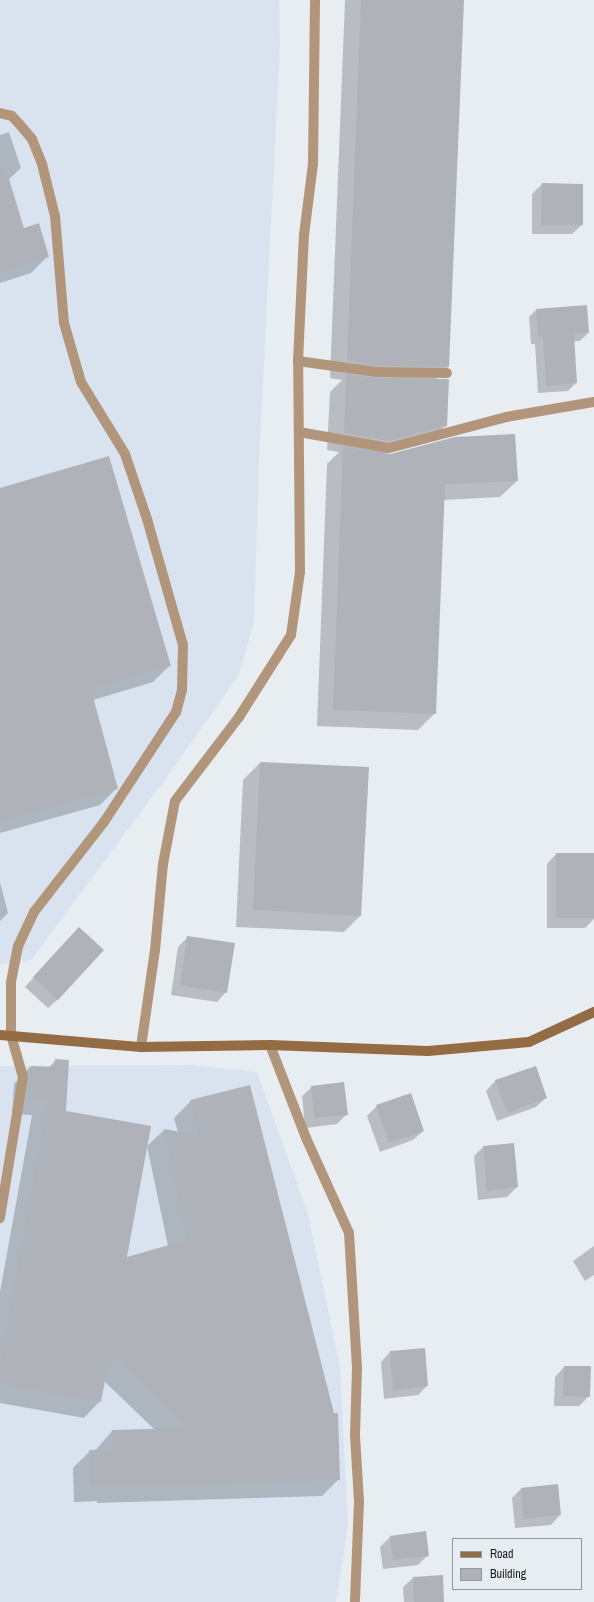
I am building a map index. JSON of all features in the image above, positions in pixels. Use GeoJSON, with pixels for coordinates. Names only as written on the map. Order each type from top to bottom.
{"type":"FeatureCollection","features":[{"type":"Feature","properties":{"kind":"main road"},"geometry":{"type":"LineString","coordinates":[[0,1035],[141,1047],[270,1045],[428,1051],[529,1042],[594,1012]]}},
{"type":"Feature","properties":{"kind":"street"},"geometry":{"type":"LineString","coordinates":[[141,1047],[154,950],[162,864],[175,801],[239,717],[291,635],[300,572],[298,361],[304,235],[313,164],[316,0]]}},
{"type":"Feature","properties":{"kind":"street"},"geometry":{"type":"LineString","coordinates":[[0,113],[12,116],[32,139],[42,164],[55,216],[64,323],[81,382],[125,454],[147,519],[183,645],[182,690],[176,712],[104,822],[34,912],[18,946],[11,983],[11,1035],[23,1077],[0,1218]]}},
{"type":"Feature","properties":{"kind":"street"},"geometry":{"type":"LineString","coordinates":[[298,361],[376,372],[447,373]]}},
{"type":"Feature","properties":{"kind":"street"},"geometry":{"type":"LineString","coordinates":[[299,432],[389,448],[506,417],[594,402]]}},
{"type":"Feature","properties":{"kind":"street"},"geometry":{"type":"LineString","coordinates":[[270,1045],[306,1138],[349,1233],[357,1368],[355,1436],[359,1501],[355,1602]]}},
{"type":"Feature","properties":{"kind":"shaded area"},"geometry":{"type":"Polygon","coordinates":[[[0,0],[279,0],[280,46],[259,460],[254,622],[239,675],[164,781],[31,960],[0,965],[0,0]]]}},
{"type":"Feature","properties":{"kind":"shaded area"},"geometry":{"type":"Polygon","coordinates":[[[192,1065],[257,1072],[308,1214],[340,1367],[348,1525],[336,1602],[0,1602],[0,1066],[192,1065]]]}},
{"type":"Feature","properties":{"kind":"building"},"geometry":{"type":"Polygon","coordinates":[[[361,0],[464,0],[449,367],[376,366],[347,361],[361,0]]]}},
{"type":"Feature","properties":{"kind":"building"},"geometry":{"type":"Polygon","coordinates":[[[5,166],[24,228],[39,223],[49,257],[0,272],[0,167],[5,166]]]}},
{"type":"Feature","properties":{"kind":"building"},"geometry":{"type":"Polygon","coordinates":[[[542,183],[583,184],[583,225],[541,225],[542,183]]]}},
{"type":"Feature","properties":{"kind":"building"},"geometry":{"type":"Polygon","coordinates":[[[587,305],[589,333],[574,334],[577,383],[546,386],[543,337],[538,337],[536,309],[587,305]]]}},
{"type":"Feature","properties":{"kind":"building"},"geometry":{"type":"Polygon","coordinates":[[[346,374],[376,378],[449,379],[447,426],[389,441],[344,433],[346,374]]]}},
{"type":"Feature","properties":{"kind":"building"},"geometry":{"type":"Polygon","coordinates":[[[515,434],[518,481],[445,484],[436,714],[333,710],[343,446],[390,454],[455,437],[515,434]]]}},
{"type":"Feature","properties":{"kind":"building"},"geometry":{"type":"Polygon","coordinates":[[[109,456],[171,666],[91,689],[118,789],[0,821],[0,488],[109,456]]]}},
{"type":"Feature","properties":{"kind":"building"},"geometry":{"type":"Polygon","coordinates":[[[260,762],[369,767],[361,916],[253,910],[260,762]]]}},
{"type":"Feature","properties":{"kind":"building"},"geometry":{"type":"Polygon","coordinates":[[[556,853],[594,853],[594,918],[556,918],[556,853]]]}},
{"type":"Feature","properties":{"kind":"building"},"geometry":{"type":"Polygon","coordinates":[[[79,927],[104,950],[58,1000],[33,977],[79,927]]]}},
{"type":"Feature","properties":{"kind":"building"},"geometry":{"type":"Polygon","coordinates":[[[187,936],[235,943],[227,993],[180,985],[187,936]]]}},
{"type":"Feature","properties":{"kind":"building"},"geometry":{"type":"Polygon","coordinates":[[[55,1059],[69,1060],[66,1111],[151,1126],[127,1257],[187,1240],[164,1129],[199,1135],[190,1100],[250,1085],[334,1413],[338,1413],[340,1480],[114,1487],[114,1484],[91,1486],[89,1450],[113,1449],[112,1430],[187,1428],[110,1354],[101,1402],[0,1384],[0,1366],[48,1099],[28,1097],[30,1066],[54,1067],[55,1059]]]}},
{"type":"Feature","properties":{"kind":"building"},"geometry":{"type":"Polygon","coordinates":[[[536,1066],[547,1098],[507,1113],[495,1080],[536,1066]]]}},
{"type":"Feature","properties":{"kind":"building"},"geometry":{"type":"Polygon","coordinates":[[[344,1082],[348,1115],[314,1118],[311,1086],[344,1082]]]}},
{"type":"Feature","properties":{"kind":"building"},"geometry":{"type":"Polygon","coordinates":[[[411,1093],[424,1131],[389,1143],[376,1105],[411,1093]]]}},
{"type":"Feature","properties":{"kind":"building"},"geometry":{"type":"Polygon","coordinates":[[[514,1143],[518,1187],[487,1191],[483,1146],[514,1143]]]}},
{"type":"Feature","properties":{"kind":"building"},"geometry":{"type":"Polygon","coordinates":[[[425,1348],[428,1386],[393,1390],[390,1351],[425,1348]]]}},
{"type":"Feature","properties":{"kind":"building"},"geometry":{"type":"Polygon","coordinates":[[[564,1366],[591,1366],[590,1397],[563,1396],[564,1366]]]}},
{"type":"Feature","properties":{"kind":"building"},"geometry":{"type":"Polygon","coordinates":[[[558,1484],[561,1515],[524,1519],[521,1488],[558,1484]]]}},
{"type":"Feature","properties":{"kind":"building"},"geometry":{"type":"Polygon","coordinates":[[[426,1531],[429,1556],[393,1560],[390,1536],[426,1531]]]}},
{"type":"Feature","properties":{"kind":"building"},"geometry":{"type":"Polygon","coordinates":[[[443,1575],[444,1602],[414,1602],[413,1577],[443,1575]]]}}]}
